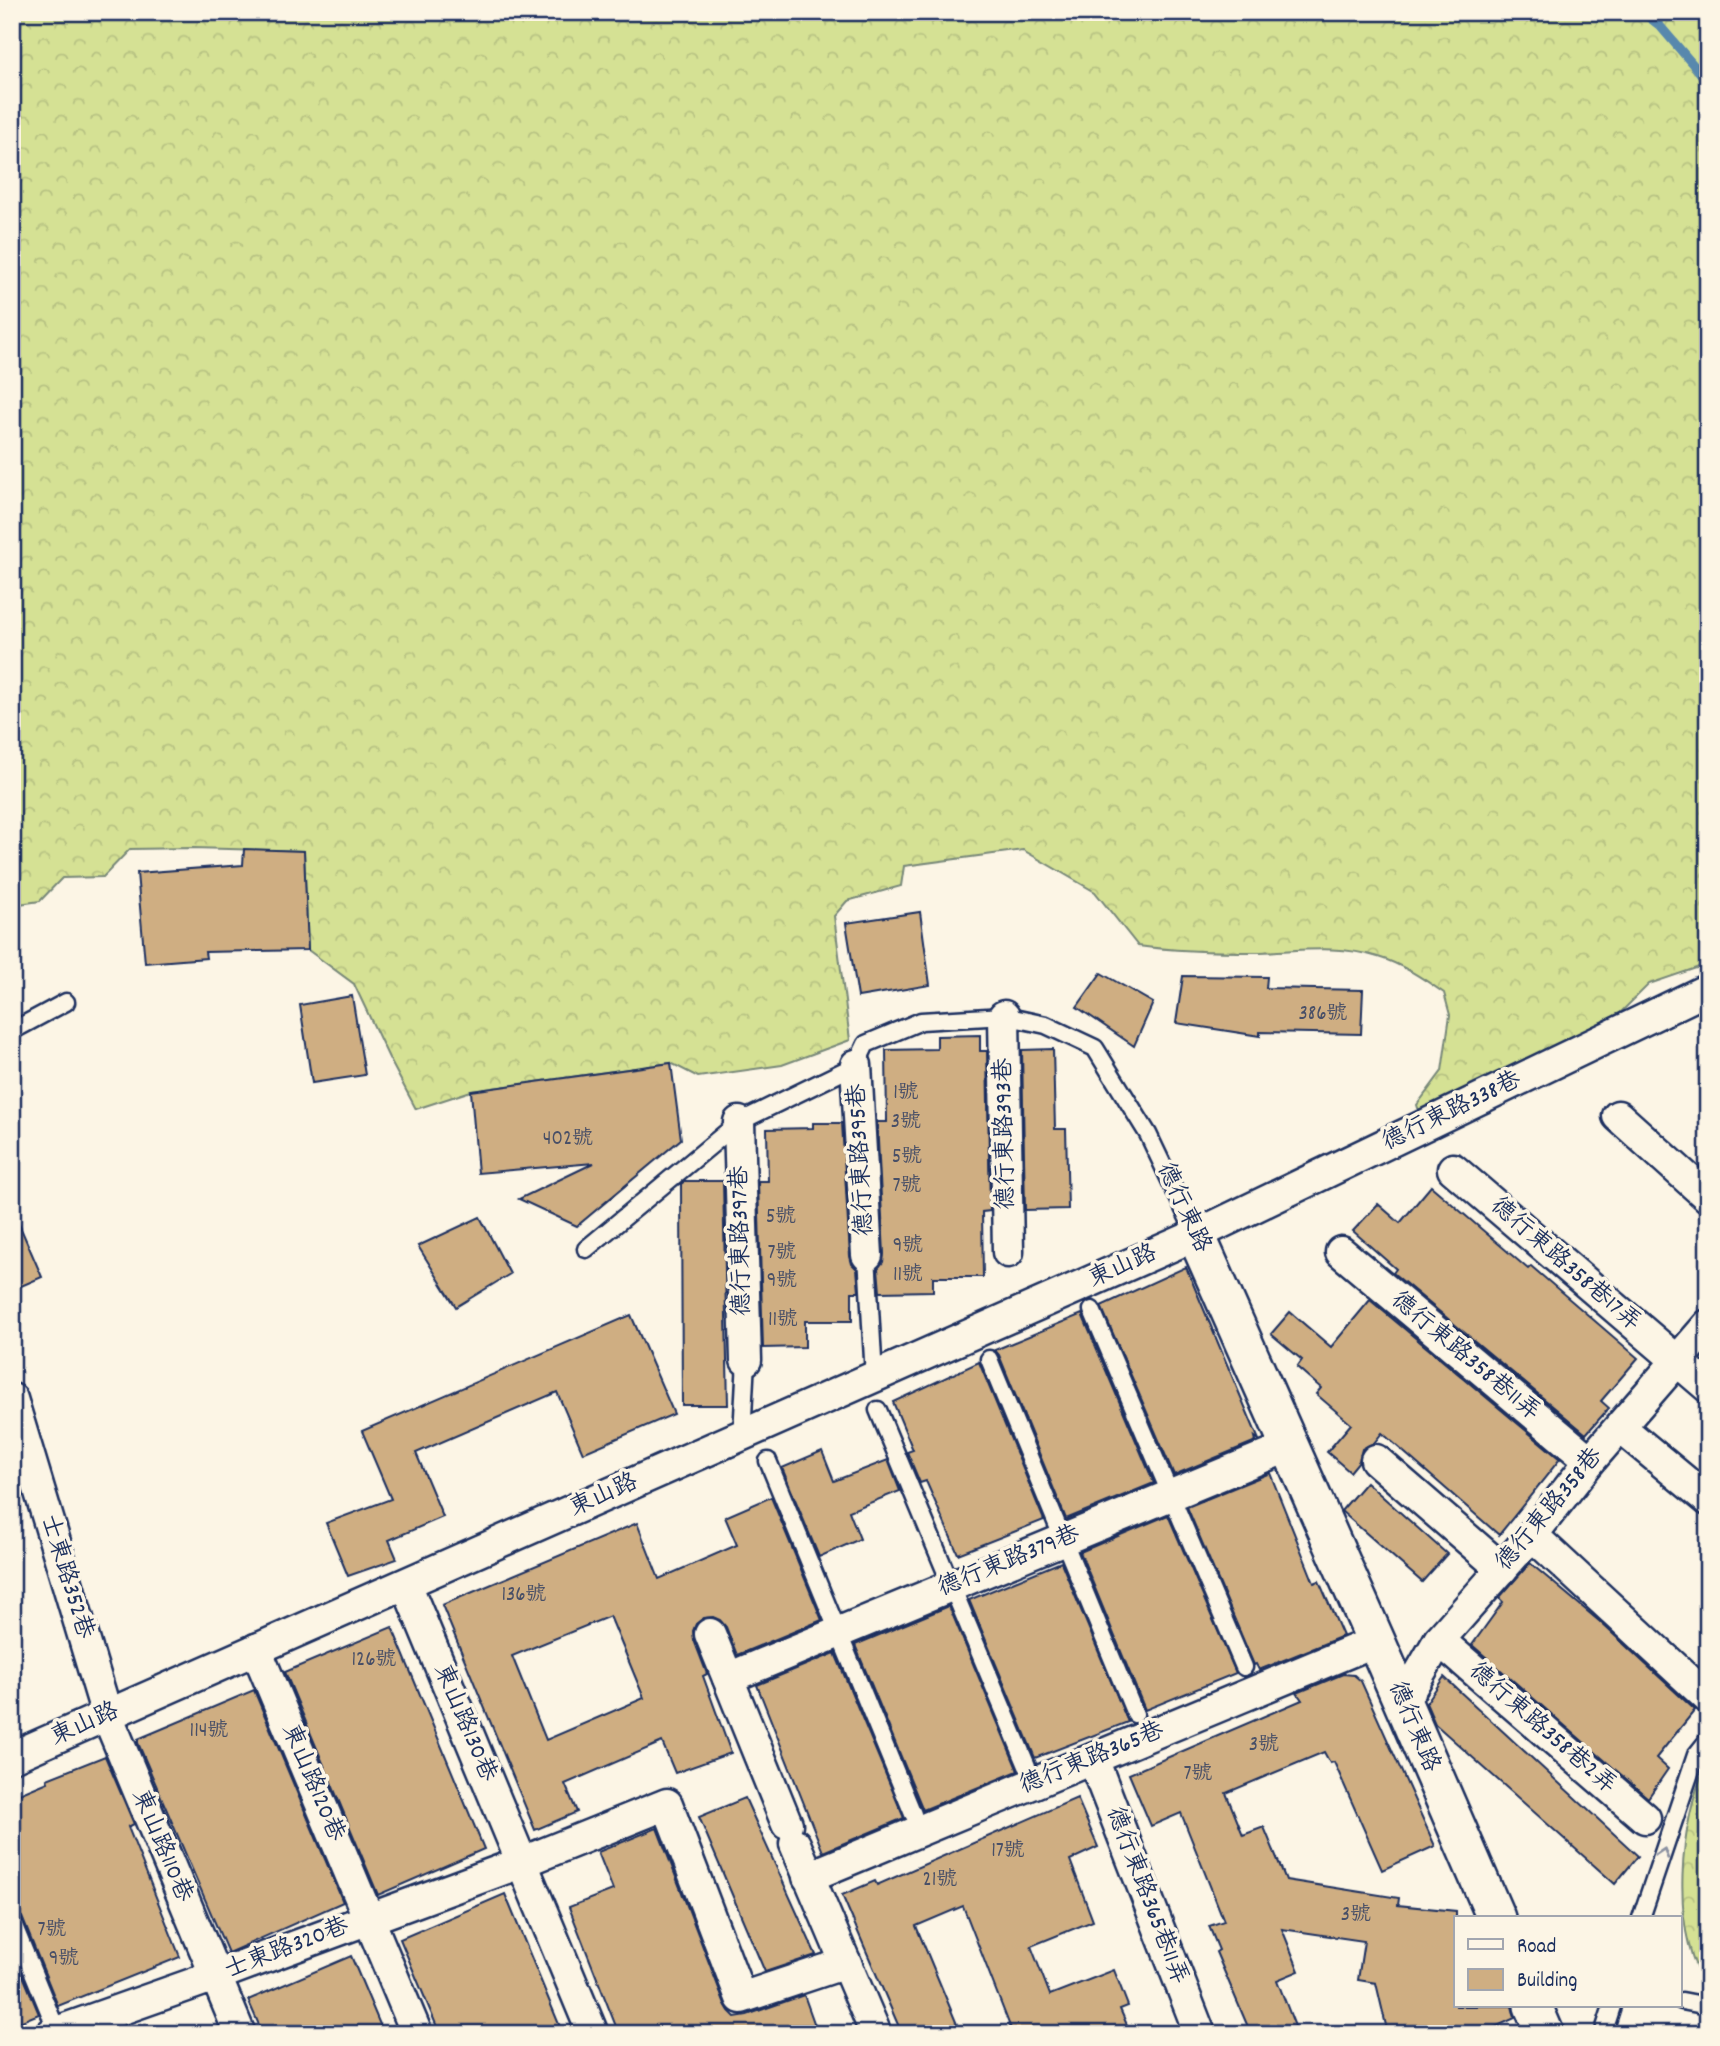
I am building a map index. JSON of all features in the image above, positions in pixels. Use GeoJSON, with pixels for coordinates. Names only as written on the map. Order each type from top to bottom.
{"type":"FeatureCollection","features":[{"type":"Feature","properties":{"kind":"street","name":"德行東路338巷"},"geometry":{"type":"LineString","coordinates":[[1196,1235],[1708,989]]}},
{"type":"Feature","properties":{"kind":"street","name":"德行東路393巷"},"geometry":{"type":"LineString","coordinates":[[1004,1016],[1008,1252]]}},
{"type":"Feature","properties":{"kind":"street","name":"德行東路395巷"},"geometry":{"type":"LineString","coordinates":[[856,1065],[867,1255]]}},
{"type":"Feature","properties":{"kind":"street"},"geometry":{"type":"LineString","coordinates":[[1618,1116],[1708,1197]]}},
{"type":"Feature","properties":{"kind":"street","name":"德行東路397巷"},"geometry":{"type":"LineString","coordinates":[[739,1122],[746,1360]]}},
{"type":"Feature","properties":{"kind":"street","name":"德行東路358巷17弄"},"geometry":{"type":"LineString","coordinates":[[1453,1169],[1708,1387]]}},
{"type":"Feature","properties":{"kind":"street","name":"東山路"},"geometry":{"type":"LineString","coordinates":[[12,1757],[1196,1235]]}},
{"type":"Feature","properties":{"kind":"street","name":"德行東路"},"geometry":{"type":"LineString","coordinates":[[1196,1235],[1495,1916]]}},
{"type":"Feature","properties":{"kind":"street","name":"德行東路358巷11弄"},"geometry":{"type":"LineString","coordinates":[[1341,1252],[1590,1461]]}},
{"type":"Feature","properties":{"kind":"street","name":"德行東路358巷"},"geometry":{"type":"LineString","coordinates":[[1403,1702],[1439,1640],[1532,1535],[1590,1461],[1708,1325]]}},
{"type":"Feature","properties":{"kind":"street","name":"士東路352巷"},"geometry":{"type":"LineString","coordinates":[[12,1399],[107,1715]]}},
{"type":"Feature","properties":{"kind":"street"},"geometry":{"type":"LineString","coordinates":[[1621,1428],[1708,1500]]}},
{"type":"Feature","properties":{"kind":"street","name":"德行東路379巷"},"geometry":{"type":"LineString","coordinates":[[728,1678],[1290,1446]]}},
{"type":"Feature","properties":{"kind":"street"},"geometry":{"type":"LineString","coordinates":[[1376,1460],[1502,1569]]}},
{"type":"Feature","properties":{"kind":"street"},"geometry":{"type":"LineString","coordinates":[[1532,1535],[1708,1698]]}},
{"type":"Feature","properties":{"kind":"street","name":"東山路130巷"},"geometry":{"type":"LineString","coordinates":[[406,1584],[593,2034]]}},
{"type":"Feature","properties":{"kind":"street"},"geometry":{"type":"LineString","coordinates":[[710,1634],[808,1877],[876,2034]]}},
{"type":"Feature","properties":{"kind":"street","name":"德行東路358巷2弄"},"geometry":{"type":"LineString","coordinates":[[1439,1640],[1645,1818]]}},
{"type":"Feature","properties":{"kind":"street","name":"德行東路365巷"},"geometry":{"type":"LineString","coordinates":[[808,1877],[1376,1642]]}},
{"type":"Feature","properties":{"kind":"street","name":"東山路120巷"},"geometry":{"type":"LineString","coordinates":[[256,1649],[417,2034]]}},
{"type":"Feature","properties":{"kind":"street","name":"東山路110巷"},"geometry":{"type":"LineString","coordinates":[[107,1715],[240,2034]]}},
{"type":"Feature","properties":{"kind":"street","name":"德行東路365巷11弄"},"geometry":{"type":"LineString","coordinates":[[1093,1759],[1200,2034]]}},
{"type":"Feature","properties":{"kind":"street","name":"士東路320巷"},"geometry":{"type":"LineString","coordinates":[[54,2032],[215,1976],[523,1862],[667,1804],[741,1998],[846,1963]]}},
{"type":"Feature","properties":{"kind":"street"},"geometry":{"type":"LineString","coordinates":[[1534,2008],[1545,2034]]}},
{"type":"Feature","properties":{"kind":"lane"},"geometry":{"type":"LineString","coordinates":[[12,1031],[66,1002]]}},
{"type":"Feature","properties":{"kind":"lane","name":"德行東路"},"geometry":{"type":"LineString","coordinates":[[586,1249],[739,1122],[856,1065],[866,1044],[921,1021],[1004,1016],[1046,1025],[1095,1048],[1148,1134],[1196,1235]]}},
{"type":"Feature","properties":{"kind":"lane"},"geometry":{"type":"LineString","coordinates":[[867,1255],[874,1377]]}},
{"type":"Feature","properties":{"kind":"lane"},"geometry":{"type":"LineString","coordinates":[[1092,1310],[1244,1667]]}},
{"type":"Feature","properties":{"kind":"lane"},"geometry":{"type":"LineString","coordinates":[[989,1359],[1135,1714]]}},
{"type":"Feature","properties":{"kind":"lane"},"geometry":{"type":"LineString","coordinates":[[743,1435],[746,1360]]}},
{"type":"Feature","properties":{"kind":"lane"},"geometry":{"type":"LineString","coordinates":[[878,1410],[1027,1766]]}},
{"type":"Feature","properties":{"kind":"lane"},"geometry":{"type":"LineString","coordinates":[[768,1461],[914,1814]]}},
{"type":"Feature","properties":{"kind":"lane"},"geometry":{"type":"LineString","coordinates":[[1642,1916],[1696,1755],[1708,1740]]}},
{"type":"Feature","properties":{"kind":"lane"},"geometry":{"type":"LineString","coordinates":[[12,1922],[54,2032]]}},
{"type":"Feature","properties":{"kind":"lane"},"geometry":{"type":"LineString","coordinates":[[1682,2001],[1708,2006]]}},
{"type":"Feature","properties":{"kind":"lane"},"geometry":{"type":"LineString","coordinates":[[1603,2034],[1611,2008]]}},
{"type":"Feature","properties":{"kind":"green space"},"geometry":{"type":"Polygon","coordinates":[[[12,12],[1708,12],[1708,964],[1649,984],[1608,1025],[1420,1114],[1417,1105],[1442,1071],[1450,1015],[1444,993],[1429,982],[1387,960],[1348,951],[1317,949],[1226,952],[1138,946],[1095,892],[1023,850],[904,866],[901,886],[847,901],[834,916],[850,1040],[782,1065],[698,1077],[671,1063],[471,1091],[416,1109],[354,984],[308,950],[304,851],[130,849],[103,877],[62,878],[40,901],[12,905],[12,12]]]}},
{"type":"Feature","properties":{"kind":"green space"},"geometry":{"type":"Polygon","coordinates":[[[1708,1760],[1708,1990],[1687,1937],[1682,1876],[1690,1814],[1708,1760]]]}},
{"type":"Feature","properties":{"kind":"building"},"geometry":{"type":"Polygon","coordinates":[[[244,849],[304,851],[308,950],[205,952],[206,958],[145,963],[137,873],[243,865],[244,849]]]}},
{"type":"Feature","properties":{"kind":"building"},"geometry":{"type":"Polygon","coordinates":[[[920,912],[930,985],[858,997],[846,923],[920,912]]]}},
{"type":"Feature","properties":{"kind":"building"},"geometry":{"type":"Polygon","coordinates":[[[1101,973],[1153,1003],[1134,1046],[1077,1007],[1101,973]]]}},
{"type":"Feature","properties":{"kind":"building"},"geometry":{"type":"Polygon","coordinates":[[[1183,976],[1267,977],[1266,988],[1363,990],[1361,1034],[1260,1032],[1260,1036],[1176,1023],[1183,976]]]}},
{"type":"Feature","properties":{"kind":"building"},"geometry":{"type":"Polygon","coordinates":[[[352,996],[365,1075],[312,1083],[300,1005],[352,996]]]}},
{"type":"Feature","properties":{"kind":"building"},"geometry":{"type":"Polygon","coordinates":[[[980,1035],[980,1051],[987,1051],[990,1211],[982,1212],[983,1277],[933,1277],[933,1291],[880,1292],[878,1268],[883,1262],[884,1254],[877,1122],[887,1122],[886,1050],[937,1049],[937,1036],[980,1035]]]}},
{"type":"Feature","properties":{"kind":"building"},"geometry":{"type":"Polygon","coordinates":[[[1053,1049],[1055,1129],[1066,1129],[1068,1209],[1025,1210],[1022,1050],[1053,1049]]]}},
{"type":"Feature","properties":{"kind":"building"},"geometry":{"type":"Polygon","coordinates":[[[671,1063],[681,1139],[577,1226],[519,1199],[594,1163],[478,1173],[471,1091],[671,1063]]]}},
{"type":"Feature","properties":{"kind":"building"},"geometry":{"type":"Polygon","coordinates":[[[813,1123],[842,1123],[850,1256],[857,1269],[859,1292],[852,1292],[852,1321],[805,1321],[805,1347],[763,1348],[758,1181],[768,1181],[767,1129],[813,1128],[813,1123]]]}},
{"type":"Feature","properties":{"kind":"building"},"geometry":{"type":"Polygon","coordinates":[[[685,1181],[723,1181],[728,1405],[682,1405],[681,1184],[685,1181]]]}},
{"type":"Feature","properties":{"kind":"building"},"geometry":{"type":"Polygon","coordinates":[[[1431,1186],[1528,1269],[1531,1266],[1638,1358],[1601,1401],[1609,1408],[1586,1434],[1393,1273],[1396,1269],[1353,1231],[1378,1204],[1400,1223],[1431,1186]]]}},
{"type":"Feature","properties":{"kind":"building"},"geometry":{"type":"Polygon","coordinates":[[[12,1208],[42,1277],[12,1290],[12,1208]]]}},
{"type":"Feature","properties":{"kind":"building"},"geometry":{"type":"Polygon","coordinates":[[[480,1217],[510,1274],[456,1307],[418,1246],[480,1217]]]}},
{"type":"Feature","properties":{"kind":"building"},"geometry":{"type":"Polygon","coordinates":[[[1186,1267],[1259,1440],[1255,1437],[1256,1441],[1174,1475],[1101,1306],[1186,1267]]]}},
{"type":"Feature","properties":{"kind":"building"},"geometry":{"type":"Polygon","coordinates":[[[1370,1300],[1560,1459],[1499,1535],[1382,1433],[1374,1443],[1362,1449],[1359,1461],[1350,1472],[1327,1452],[1351,1424],[1316,1394],[1321,1388],[1297,1367],[1302,1360],[1271,1334],[1290,1312],[1331,1347],[1370,1300]]]}},
{"type":"Feature","properties":{"kind":"building"},"geometry":{"type":"Polygon","coordinates":[[[1082,1314],[1154,1483],[1066,1519],[995,1350],[1082,1314]]]}},
{"type":"Feature","properties":{"kind":"building"},"geometry":{"type":"Polygon","coordinates":[[[631,1315],[674,1414],[583,1453],[557,1392],[416,1453],[443,1517],[389,1540],[397,1559],[348,1576],[326,1523],[391,1499],[362,1431],[631,1315]]]}},
{"type":"Feature","properties":{"kind":"building"},"geometry":{"type":"Polygon","coordinates":[[[979,1362],[1044,1520],[958,1554],[926,1481],[920,1483],[907,1452],[913,1450],[893,1402],[979,1362]]]}},
{"type":"Feature","properties":{"kind":"building"},"geometry":{"type":"Polygon","coordinates":[[[822,1451],[834,1481],[888,1460],[900,1491],[849,1511],[860,1539],[819,1557],[782,1468],[822,1451]]]}},
{"type":"Feature","properties":{"kind":"building"},"geometry":{"type":"Polygon","coordinates":[[[1270,1473],[1314,1583],[1319,1581],[1343,1636],[1259,1670],[1256,1664],[1254,1665],[1187,1507],[1270,1473]]]}},
{"type":"Feature","properties":{"kind":"building"},"geometry":{"type":"Polygon","coordinates":[[[1366,1482],[1447,1554],[1422,1582],[1341,1511],[1366,1482]]]}},
{"type":"Feature","properties":{"kind":"building"},"geometry":{"type":"Polygon","coordinates":[[[771,1497],[822,1620],[737,1655],[726,1627],[720,1620],[713,1617],[704,1618],[696,1624],[693,1631],[694,1640],[707,1674],[703,1676],[731,1753],[675,1773],[662,1742],[565,1784],[577,1812],[535,1830],[442,1605],[637,1523],[659,1579],[737,1545],[725,1517],[771,1497]],[[610,1616],[512,1656],[546,1740],[644,1698],[610,1616]]]}},
{"type":"Feature","properties":{"kind":"building"},"geometry":{"type":"Polygon","coordinates":[[[1168,1515],[1236,1673],[1145,1710],[1080,1552],[1168,1515]]]}},
{"type":"Feature","properties":{"kind":"building"},"geometry":{"type":"Polygon","coordinates":[[[1061,1562],[1128,1722],[1035,1758],[969,1600],[1061,1562]]]}},
{"type":"Feature","properties":{"kind":"building"},"geometry":{"type":"Polygon","coordinates":[[[1530,1563],[1599,1621],[1695,1710],[1656,1758],[1668,1769],[1648,1798],[1472,1645],[1503,1602],[1499,1598],[1530,1563]]]}},
{"type":"Feature","properties":{"kind":"building"},"geometry":{"type":"Polygon","coordinates":[[[949,1606],[1018,1771],[923,1810],[855,1645],[949,1606]]]}},
{"type":"Feature","properties":{"kind":"building"},"geometry":{"type":"Polygon","coordinates":[[[392,1627],[484,1849],[378,1895],[285,1672],[392,1627]]]}},
{"type":"Feature","properties":{"kind":"building"},"geometry":{"type":"Polygon","coordinates":[[[835,1653],[904,1818],[823,1852],[757,1685],[835,1653]]]}},
{"type":"Feature","properties":{"kind":"building"},"geometry":{"type":"Polygon","coordinates":[[[1343,1674],[1354,1675],[1361,1681],[1435,1846],[1382,1870],[1334,1762],[1330,1763],[1324,1752],[1226,1793],[1243,1835],[1264,1827],[1286,1880],[1399,1898],[1398,1905],[1456,1911],[1454,2008],[1512,2008],[1515,2018],[1480,2034],[1450,2034],[1446,2025],[1407,2034],[1388,2034],[1376,1983],[1358,1980],[1364,1941],[1282,1929],[1299,1971],[1277,1980],[1298,2034],[1251,2034],[1216,1952],[1219,1950],[1209,1926],[1224,1921],[1181,1813],[1151,1826],[1129,1774],[1302,1700],[1297,1693],[1343,1674]]]}},
{"type":"Feature","properties":{"kind":"building"},"geometry":{"type":"Polygon","coordinates":[[[1444,1677],[1638,1856],[1615,1884],[1435,1724],[1426,1703],[1444,1677]]]}},
{"type":"Feature","properties":{"kind":"building"},"geometry":{"type":"Polygon","coordinates":[[[254,1690],[343,1902],[228,1953],[138,1739],[254,1690]]]}},
{"type":"Feature","properties":{"kind":"building"},"geometry":{"type":"Polygon","coordinates":[[[105,1756],[134,1824],[128,1827],[180,1957],[58,2006],[22,1917],[12,1911],[12,1797],[48,1782],[47,1779],[105,1756]]]}},
{"type":"Feature","properties":{"kind":"building"},"geometry":{"type":"Polygon","coordinates":[[[745,1798],[816,1955],[765,1972],[699,1817],[745,1798]]]}},
{"type":"Feature","properties":{"kind":"building"},"geometry":{"type":"Polygon","coordinates":[[[1077,1798],[1098,1847],[1070,1860],[1093,1921],[1031,1946],[1050,1995],[1114,1970],[1128,2006],[1120,2009],[1131,2034],[1013,2034],[963,1906],[916,1926],[961,2034],[902,2034],[842,1895],[875,1881],[877,1885],[1077,1798]]]}},
{"type":"Feature","properties":{"kind":"building"},"geometry":{"type":"Polygon","coordinates":[[[657,1828],[729,2011],[735,2017],[747,2015],[804,1995],[818,2034],[619,2034],[569,1907],[613,1890],[598,1852],[657,1828]]]}},
{"type":"Feature","properties":{"kind":"building"},"geometry":{"type":"Polygon","coordinates":[[[505,1894],[563,2034],[440,2034],[400,1939],[505,1894]]]}},
{"type":"Feature","properties":{"kind":"building"},"geometry":{"type":"Polygon","coordinates":[[[12,1949],[39,2014],[12,2025],[12,1949]]]}},
{"type":"Feature","properties":{"kind":"building"},"geometry":{"type":"Polygon","coordinates":[[[351,1956],[384,2034],[263,2034],[248,2000],[351,1956]]]}},
{"type":"Feature","properties":{"kind":"waterway"},"geometry":{"type":"LineString","coordinates":[[1642,12],[1660,26],[1708,82]]}}]}
